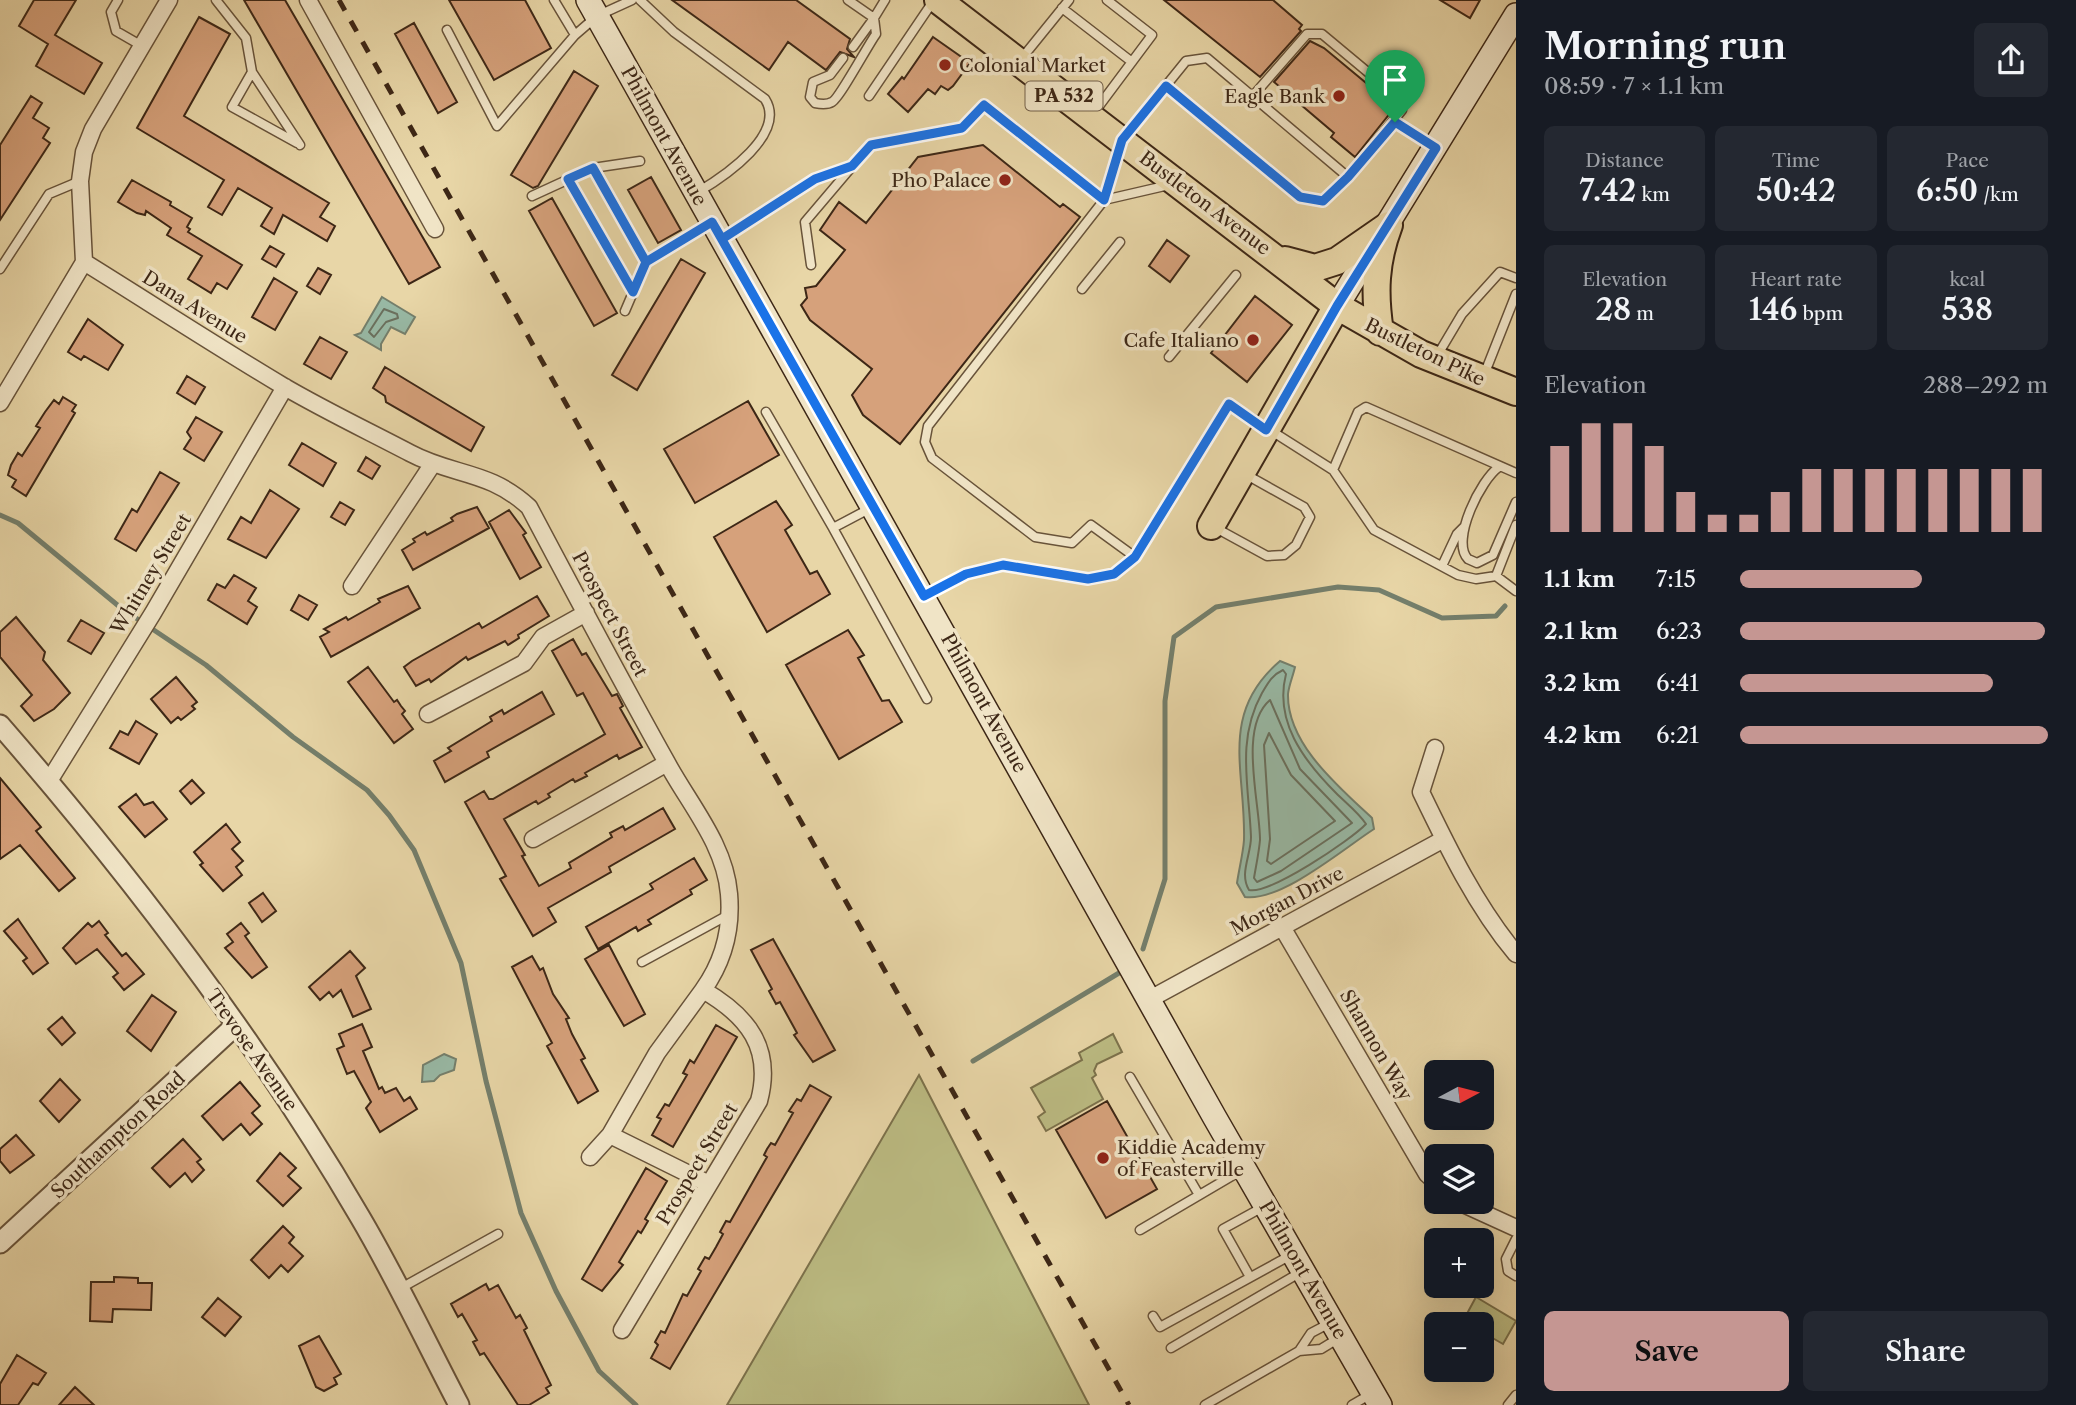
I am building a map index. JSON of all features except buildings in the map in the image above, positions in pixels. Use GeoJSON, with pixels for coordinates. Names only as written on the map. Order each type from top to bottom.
{"type":"FeatureCollection","features":[{"type":"Feature","properties":{"kind":"main road","name":"Bustleton Avenue"},"geometry":{"type":"LineString","coordinates":[[936,0],[1337,306]]}},
{"type":"Feature","properties":{"kind":"main road","name":"Philmont Avenue"},"geometry":{"type":"LineString","coordinates":[[593,8],[1244,1168],[1377,1399]]}},
{"type":"Feature","properties":{"kind":"main road"},"geometry":{"type":"LineString","coordinates":[[1211,526],[1337,306],[1516,15]]}},
{"type":"Feature","properties":{"kind":"main road"},"geometry":{"type":"LineString","coordinates":[[1276,258],[1315,268],[1337,261],[1389,225]]}},
{"type":"Feature","properties":{"kind":"main road"},"geometry":{"type":"LineString","coordinates":[[1380,332],[1376,276],[1380,250],[1389,225]]}},
{"type":"Feature","properties":{"kind":"main road","name":"Bustleton Pike"},"geometry":{"type":"LineString","coordinates":[[1337,306],[1435,360],[1515,393]]}},
{"type":"Feature","properties":{"kind":"street"},"geometry":{"type":"LineString","coordinates":[[0,403],[83,262],[80,181],[84,152],[93,129],[169,0]]}},
{"type":"Feature","properties":{"kind":"street"},"geometry":{"type":"LineString","coordinates":[[308,0],[435,229]]}},
{"type":"Feature","properties":{"kind":"street","name":"Dana Avenue"},"geometry":{"type":"LineString","coordinates":[[83,262],[285,387]]}},
{"type":"Feature","properties":{"kind":"street","name":"Prospect Street"},"geometry":{"type":"LineString","coordinates":[[285,387],[432,465],[463,470],[494,481],[511,491],[529,507],[667,763],[719,850],[729,893],[730,914],[716,971],[657,1053],[610,1135],[590,1157]]}},
{"type":"Feature","properties":{"kind":"street","name":"Whitney Street"},"geometry":{"type":"LineString","coordinates":[[49,781],[140,635],[285,387]]}},
{"type":"Feature","properties":{"kind":"street"},"geometry":{"type":"LineString","coordinates":[[352,586],[432,465]]}},
{"type":"Feature","properties":{"kind":"street"},"geometry":{"type":"LineString","coordinates":[[428,714],[524,663],[543,637],[586,613]]}},
{"type":"Feature","properties":{"kind":"street","name":"Trevose Avenue"},"geometry":{"type":"LineString","coordinates":[[0,724],[49,781],[188,959],[318,1148],[362,1219],[459,1405]]}},
{"type":"Feature","properties":{"kind":"street"},"geometry":{"type":"LineString","coordinates":[[1435,748],[1421,792],[1444,839],[1499,933],[1516,954]]}},
{"type":"Feature","properties":{"kind":"street"},"geometry":{"type":"LineString","coordinates":[[533,839],[667,763]]}},
{"type":"Feature","properties":{"kind":"street","name":"Morgan Drive"},"geometry":{"type":"LineString","coordinates":[[1150,999],[1444,839]]}},
{"type":"Feature","properties":{"kind":"street","name":"Shannon Way"},"geometry":{"type":"LineString","coordinates":[[1282,927],[1424,1169]]}},
{"type":"Feature","properties":{"kind":"street","name":"Prospect Street"},"geometry":{"type":"LineString","coordinates":[[622,1330],[759,1101],[765,1072],[759,1047],[745,1024],[721,1001],[703,990]]}},
{"type":"Feature","properties":{"kind":"street","name":"Southampton Road"},"geometry":{"type":"LineString","coordinates":[[0,1243],[235,1026]]}},
{"type":"Feature","properties":{"kind":"street"},"geometry":{"type":"LineString","coordinates":[[610,1135],[709,1184]]}},
{"type":"Feature","properties":{"kind":"street"},"geometry":{"type":"LineString","coordinates":[[1485,1214],[1516,1228]]}},
{"type":"Feature","properties":{"kind":"lane"},"geometry":{"type":"LineString","coordinates":[[118,0],[111,12],[116,31],[142,46]]}},
{"type":"Feature","properties":{"kind":"lane"},"geometry":{"type":"LineString","coordinates":[[216,0],[246,37],[252,72],[300,145],[232,107],[252,72]]}},
{"type":"Feature","properties":{"kind":"lane"},"geometry":{"type":"LineString","coordinates":[[554,0],[575,35]]}},
{"type":"Feature","properties":{"kind":"lane"},"geometry":{"type":"LineString","coordinates":[[447,30],[497,126],[575,35],[593,8],[632,0]]}},
{"type":"Feature","properties":{"kind":"lane"},"geometry":{"type":"LineString","coordinates":[[640,0],[674,32],[765,99],[772,109],[771,122],[737,168],[696,193]]}},
{"type":"Feature","properties":{"kind":"lane"},"geometry":{"type":"LineString","coordinates":[[842,58],[830,75],[813,82],[810,97],[815,103],[832,102],[841,95],[853,67],[876,34],[874,18],[848,0]]}},
{"type":"Feature","properties":{"kind":"lane"},"geometry":{"type":"LineString","coordinates":[[853,47],[885,0]]}},
{"type":"Feature","properties":{"kind":"lane"},"geometry":{"type":"LineString","coordinates":[[869,96],[936,0]]}},
{"type":"Feature","properties":{"kind":"lane"},"geometry":{"type":"LineString","coordinates":[[1019,62],[1069,0]]}},
{"type":"Feature","properties":{"kind":"lane"},"geometry":{"type":"LineString","coordinates":[[1092,117],[1153,35],[1107,0]]}},
{"type":"Feature","properties":{"kind":"lane"},"geometry":{"type":"LineString","coordinates":[[1062,8],[1132,62]]}},
{"type":"Feature","properties":{"kind":"lane"},"geometry":{"type":"LineString","coordinates":[[1166,86],[1300,197],[1323,201],[1348,177],[1402,110],[1400,99],[1322,34],[1307,34],[1252,96]]}},
{"type":"Feature","properties":{"kind":"lane"},"geometry":{"type":"LineString","coordinates":[[1135,557],[1091,525],[1072,543],[1035,537],[932,457],[925,442],[928,426],[1104,200],[1122,140],[1186,61],[1207,58],[1348,177]]}},
{"type":"Feature","properties":{"kind":"lane"},"geometry":{"type":"LineString","coordinates":[[811,265],[805,222],[871,145],[962,128],[984,105],[1104,200]]}},
{"type":"Feature","properties":{"kind":"lane"},"geometry":{"type":"LineString","coordinates":[[1395,122],[1436,148]]}},
{"type":"Feature","properties":{"kind":"lane"},"geometry":{"type":"LineString","coordinates":[[532,196],[593,168],[640,162]]}},
{"type":"Feature","properties":{"kind":"lane"},"geometry":{"type":"LineString","coordinates":[[625,311],[646,262],[717,230],[815,179],[852,166]]}},
{"type":"Feature","properties":{"kind":"lane"},"geometry":{"type":"LineString","coordinates":[[593,168],[646,262]]}},
{"type":"Feature","properties":{"kind":"lane"},"geometry":{"type":"LineString","coordinates":[[568,179],[633,292]]}},
{"type":"Feature","properties":{"kind":"lane"},"geometry":{"type":"LineString","coordinates":[[0,269],[49,194],[80,181]]}},
{"type":"Feature","properties":{"kind":"lane"},"geometry":{"type":"LineString","coordinates":[[1104,200],[1128,192],[1179,184]]}},
{"type":"Feature","properties":{"kind":"lane"},"geometry":{"type":"LineString","coordinates":[[1082,289],[1120,242]]}},
{"type":"Feature","properties":{"kind":"lane"},"geometry":{"type":"LineString","coordinates":[[1435,360],[1462,314],[1500,272],[1516,278]]}},
{"type":"Feature","properties":{"kind":"lane"},"geometry":{"type":"LineString","coordinates":[[1169,357],[1236,275]]}},
{"type":"Feature","properties":{"kind":"lane"},"geometry":{"type":"LineString","coordinates":[[1482,381],[1516,295]]}},
{"type":"Feature","properties":{"kind":"lane"},"geometry":{"type":"LineString","coordinates":[[924,596],[966,574],[1003,565],[1088,579],[1114,574],[1135,557],[1229,404],[1266,430],[1333,470],[1374,530],[1458,575],[1476,579],[1496,576],[1516,591]]}},
{"type":"Feature","properties":{"kind":"lane"},"geometry":{"type":"LineString","coordinates":[[1333,470],[1358,412],[1366,407],[1516,473]]}},
{"type":"Feature","properties":{"kind":"lane"},"geometry":{"type":"LineString","coordinates":[[766,412],[834,528],[927,699]]}},
{"type":"Feature","properties":{"kind":"lane"},"geometry":{"type":"LineString","coordinates":[[1480,458],[1487,475]]}},
{"type":"Feature","properties":{"kind":"lane"},"geometry":{"type":"LineString","coordinates":[[1499,467],[1487,475],[1465,527],[1462,554],[1477,563],[1493,555],[1516,502]]}},
{"type":"Feature","properties":{"kind":"lane"},"geometry":{"type":"LineString","coordinates":[[1211,526],[1267,555],[1284,555],[1296,545],[1310,517],[1304,507],[1241,472]]}},
{"type":"Feature","properties":{"kind":"lane"},"geometry":{"type":"LineString","coordinates":[[834,528],[873,506]]}},
{"type":"Feature","properties":{"kind":"lane"},"geometry":{"type":"LineString","coordinates":[[1496,576],[1516,524]]}},
{"type":"Feature","properties":{"kind":"lane"},"geometry":{"type":"LineString","coordinates":[[1442,566],[1457,534],[1465,527]]}},
{"type":"Feature","properties":{"kind":"lane"},"geometry":{"type":"LineString","coordinates":[[642,962],[730,914]]}},
{"type":"Feature","properties":{"kind":"lane"},"geometry":{"type":"LineString","coordinates":[[1130,1077],[1199,1195]]}},
{"type":"Feature","properties":{"kind":"lane"},"geometry":{"type":"LineString","coordinates":[[1140,1230],[1244,1168]]}},
{"type":"Feature","properties":{"kind":"lane"},"geometry":{"type":"LineString","coordinates":[[1250,1277],[1223,1229],[1266,1206]]}},
{"type":"Feature","properties":{"kind":"lane"},"geometry":{"type":"LineString","coordinates":[[398,1289],[498,1234]]}},
{"type":"Feature","properties":{"kind":"lane"},"geometry":{"type":"LineString","coordinates":[[1516,1239],[1506,1259],[1508,1271],[1516,1276]]}},
{"type":"Feature","properties":{"kind":"lane"},"geometry":{"type":"LineString","coordinates":[[1153,1316],[1160,1327],[1250,1277],[1298,1262]]}},
{"type":"Feature","properties":{"kind":"lane"},"geometry":{"type":"LineString","coordinates":[[1171,1348],[1298,1262]]}},
{"type":"Feature","properties":{"kind":"lane"},"geometry":{"type":"LineString","coordinates":[[1299,1351],[1311,1333],[1337,1329]]}},
{"type":"Feature","properties":{"kind":"lane"},"geometry":{"type":"LineString","coordinates":[[1205,1405],[1299,1351],[1321,1349],[1337,1329]]}},
{"type":"Feature","properties":{"kind":"lane"},"geometry":{"type":"LineString","coordinates":[[1508,1405],[1516,1395]]}},
{"type":"Feature","properties":{"kind":"lane"},"geometry":{"type":"LineString","coordinates":[[1352,1405],[1377,1399]]}},
{"type":"Feature","properties":{"kind":"green space"},"geometry":{"type":"Polygon","coordinates":[[[1113,1034],[1122,1052],[1097,1064],[1094,1071],[1096,1075],[1092,1078],[1103,1099],[1046,1131],[1038,1117],[1045,1112],[1031,1088],[1082,1060],[1079,1053],[1113,1034]]]}},
{"type":"Feature","properties":{"kind":"green space"},"geometry":{"type":"Polygon","coordinates":[[[919,1075],[1089,1405],[727,1405],[919,1075]]]}},
{"type":"Feature","properties":{"kind":"green space"},"geometry":{"type":"Polygon","coordinates":[[[1478,1298],[1516,1321],[1503,1344],[1494,1339],[1494,1312],[1468,1312],[1478,1298]]]}},
{"type":"Feature","properties":{"kind":"water"},"geometry":{"type":"Polygon","coordinates":[[[382,297],[415,317],[405,334],[391,327],[381,344],[381,350],[355,335],[361,333],[382,297]]]}},
{"type":"Feature","properties":{"kind":"water"},"geometry":{"type":"Polygon","coordinates":[[[1280,661],[1295,667],[1288,694],[1290,712],[1305,747],[1331,778],[1372,818],[1374,829],[1293,883],[1260,896],[1245,897],[1237,883],[1244,840],[1240,767],[1242,723],[1248,702],[1261,681],[1280,661]]]}},
{"type":"Feature","properties":{"kind":"water"},"geometry":{"type":"Polygon","coordinates":[[[444,1054],[456,1059],[454,1070],[440,1075],[434,1081],[422,1082],[423,1065],[444,1054]]]}},
{"type":"Feature","properties":{"kind":"waterway"},"geometry":{"type":"LineString","coordinates":[[0,515],[18,523],[121,608],[206,665],[293,737],[367,790],[389,815],[414,850],[461,963],[486,1081],[521,1213],[556,1291],[599,1371],[636,1405]]}},
{"type":"Feature","properties":{"kind":"waterway"},"geometry":{"type":"LineString","coordinates":[[1143,949],[1165,879],[1165,701],[1174,637],[1216,607],[1338,587],[1379,590],[1442,618],[1496,616],[1505,606]]}},
{"type":"Feature","properties":{"kind":"waterway"},"geometry":{"type":"LineString","coordinates":[[973,1061],[1119,973]]}},
{"type":"Feature","properties":{"kind":"railway"},"geometry":{"type":"LineString","coordinates":[[339,0],[1129,1405]]}},
{"type":"Feature","properties":{"kind":"place","name":"Colonial Market"},"geometry":{"type":"Point","coordinates":[945,65]}},
{"type":"Feature","properties":{"kind":"place","name":"Eagle Bank"},"geometry":{"type":"Point","coordinates":[1339,96]}},
{"type":"Feature","properties":{"kind":"place","name":"Pho Palace"},"geometry":{"type":"Point","coordinates":[1005,180]}},
{"type":"Feature","properties":{"kind":"place","name":"Cafe Italiano"},"geometry":{"type":"Point","coordinates":[1253,340]}},
{"type":"Feature","properties":{"kind":"place","name":"Kiddie Academy of Feasterville"},"geometry":{"type":"Point","coordinates":[1103,1158]}},
{"type":"Feature","properties":{"kind":"route"},"geometry":{"type":"LineString","coordinates":[[1395,122],[1348,177],[1323,201],[1311,201],[1300,197],[1166,86],[1122,140],[1104,200],[984,105],[962,128],[871,145],[852,166],[815,179],[722,239],[712,222],[646,262],[593,168],[568,179],[633,292],[646,262],[712,222],[924,596],[966,574],[1003,565],[1088,579],[1114,574],[1135,557],[1229,404],[1266,430],[1337,306],[1436,148],[1395,122]]}}]}
